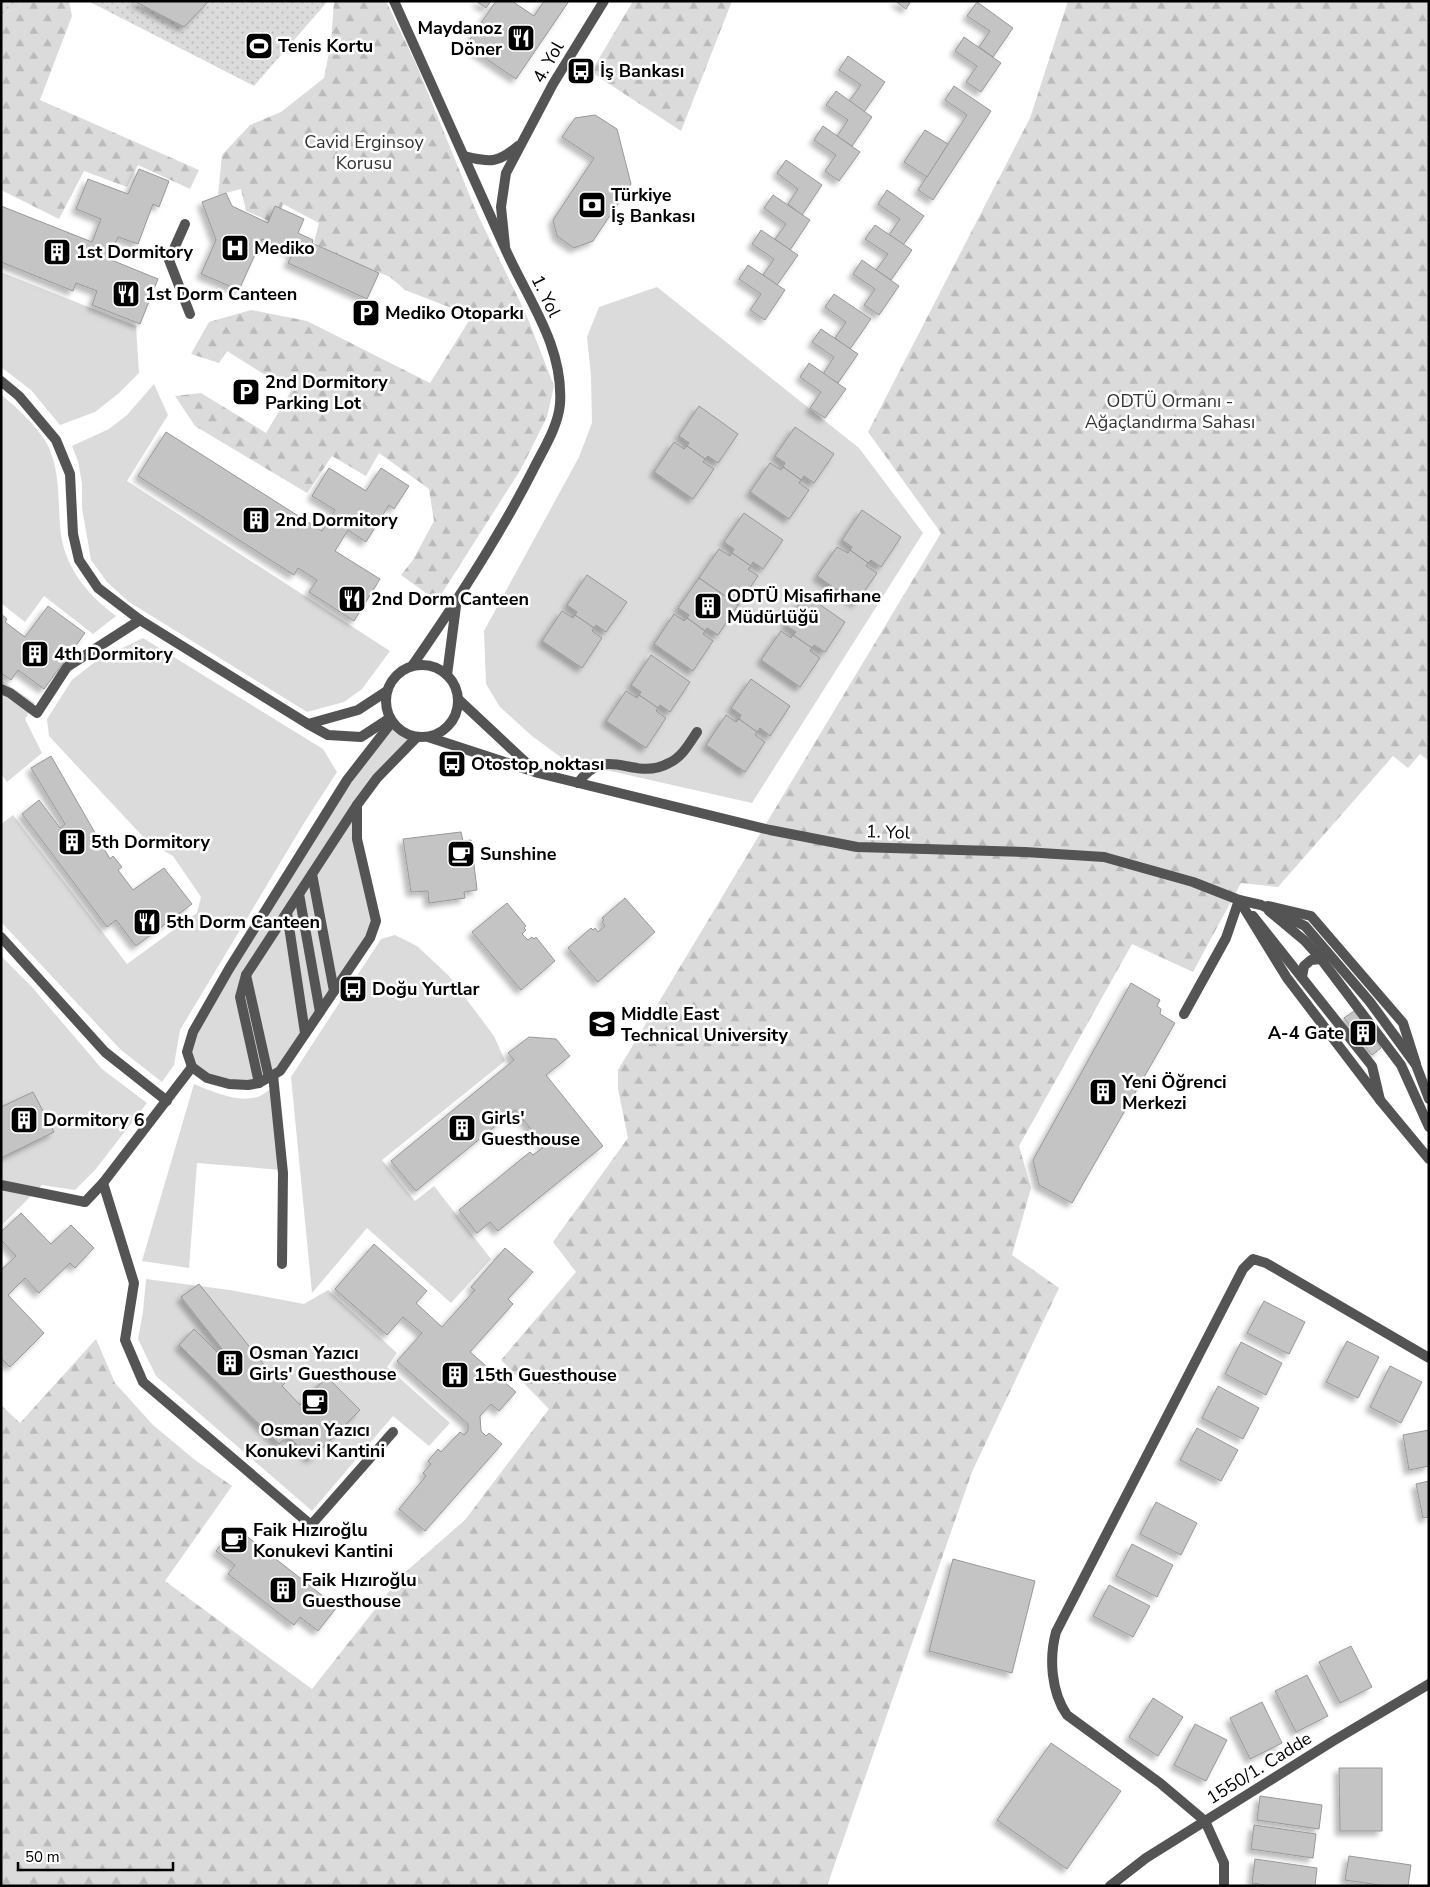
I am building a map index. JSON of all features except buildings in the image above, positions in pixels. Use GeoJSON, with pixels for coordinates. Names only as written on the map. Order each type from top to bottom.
{"type":"FeatureCollection","features":[{"type":"Feature","properties":{"kind":"street","name":"1. Yol"},"geometry":{"type":"LineString","coordinates":[[394,1],[506,252],[551,341],[560,376],[560,406],[550,438],[525,486],[456,603],[412,666]]}},
{"type":"Feature","properties":{"kind":"street","name":"4. Yol"},"geometry":{"type":"LineString","coordinates":[[506,252],[501,207],[506,173],[553,84],[604,1]]}},
{"type":"Feature","properties":{"kind":"street","name":"4. Yol"},"geometry":{"type":"LineString","coordinates":[[464,156],[484,161],[504,157],[523,142]]}},
{"type":"Feature","properties":{"kind":"street"},"geometry":{"type":"LineString","coordinates":[[185,224],[169,260],[190,314]]}},
{"type":"Feature","properties":{"kind":"street"},"geometry":{"type":"LineString","coordinates":[[1,381],[19,396],[56,440],[70,474],[73,534],[79,560],[98,588],[140,620],[328,735],[361,737],[391,720]]}},
{"type":"Feature","properties":{"kind":"street"},"geometry":{"type":"LineString","coordinates":[[446,674],[456,603]]}},
{"type":"Feature","properties":{"kind":"street"},"geometry":{"type":"LineString","coordinates":[[1,689],[10,693],[37,713],[67,667],[140,620]]}},
{"type":"Feature","properties":{"kind":"street"},"geometry":{"type":"LineString","coordinates":[[424,665],[436,668],[446,674],[457,690],[458,710],[454,720],[438,734],[428,737],[408,735],[391,720],[386,702],[387,691],[392,680],[412,666],[424,665]]}},
{"type":"Feature","properties":{"kind":"street"},"geometry":{"type":"LineString","coordinates":[[308,724],[358,710],[387,691]]}},
{"type":"Feature","properties":{"kind":"street"},"geometry":{"type":"LineString","coordinates":[[458,699],[538,773]]}},
{"type":"Feature","properties":{"kind":"street"},"geometry":{"type":"LineString","coordinates":[[358,805],[358,839],[376,921],[370,938],[280,1071],[259,1083],[248,1085],[228,1084],[207,1078],[192,1067],[187,1052],[193,1032],[229,969],[347,780],[391,720]]}},
{"type":"Feature","properties":{"kind":"street"},"geometry":{"type":"LineString","coordinates":[[578,783],[587,772],[600,764],[615,764],[637,770],[654,770],[670,763],[683,753],[697,732]]}},
{"type":"Feature","properties":{"kind":"street"},"geometry":{"type":"LineString","coordinates":[[259,1083],[240,997],[246,975],[377,778],[417,737]]}},
{"type":"Feature","properties":{"kind":"street","name":"1. Yol"},"geometry":{"type":"LineString","coordinates":[[428,737],[538,773],[770,830],[857,848],[1025,852],[1104,857],[1193,882],[1239,900],[1261,905]]}},
{"type":"Feature","properties":{"kind":"street"},"geometry":{"type":"LineString","coordinates":[[312,874],[334,991]]}},
{"type":"Feature","properties":{"kind":"street"},"geometry":{"type":"LineString","coordinates":[[299,894],[320,1012]]}},
{"type":"Feature","properties":{"kind":"street"},"geometry":{"type":"LineString","coordinates":[[1239,900],[1372,1066],[1380,1100]]}},
{"type":"Feature","properties":{"kind":"street"},"geometry":{"type":"LineString","coordinates":[[1184,1014],[1226,938],[1239,900]]}},
{"type":"Feature","properties":{"kind":"street"},"geometry":{"type":"LineString","coordinates":[[1239,900],[1287,978],[1380,1100],[1429,1159]]}},
{"type":"Feature","properties":{"kind":"street"},"geometry":{"type":"LineString","coordinates":[[1261,905],[1290,928],[1321,959],[1401,1065],[1429,1127]]}},
{"type":"Feature","properties":{"kind":"street"},"geometry":{"type":"LineString","coordinates":[[1261,905],[1305,926],[1370,1002],[1416,1065]]}},
{"type":"Feature","properties":{"kind":"street"},"geometry":{"type":"LineString","coordinates":[[1261,905],[1311,916],[1404,1023],[1416,1065],[1429,1099]]}},
{"type":"Feature","properties":{"kind":"street"},"geometry":{"type":"LineString","coordinates":[[287,913],[306,1033]]}},
{"type":"Feature","properties":{"kind":"street"},"geometry":{"type":"LineString","coordinates":[[1,937],[105,1052],[167,1101]]}},
{"type":"Feature","properties":{"kind":"street"},"geometry":{"type":"LineString","coordinates":[[1302,977],[1304,966],[1311,960],[1321,959]]}},
{"type":"Feature","properties":{"kind":"street"},"geometry":{"type":"LineString","coordinates":[[246,975],[271,1076],[283,1173],[282,1264]]}},
{"type":"Feature","properties":{"kind":"street"},"geometry":{"type":"LineString","coordinates":[[1401,1065],[1416,1065]]}},
{"type":"Feature","properties":{"kind":"street"},"geometry":{"type":"LineString","coordinates":[[1,1186],[85,1202],[103,1183],[192,1067]]}},
{"type":"Feature","properties":{"kind":"street"},"geometry":{"type":"LineString","coordinates":[[103,1183],[134,1283],[125,1340],[143,1382],[311,1525],[392,1432]]}},
{"type":"Feature","properties":{"kind":"street"},"geometry":{"type":"LineString","coordinates":[[1224,1886],[1224,1863],[1205,1821],[1160,1783],[1067,1715],[1060,1706],[1055,1690],[1052,1648],[1056,1632],[1243,1269],[1253,1259],[1266,1263],[1429,1358]]}},
{"type":"Feature","properties":{"kind":"street","name":"1550/1. Cadde"},"geometry":{"type":"LineString","coordinates":[[1110,1886],[1146,1858],[1333,1741],[1429,1684]]}},
{"type":"Feature","properties":{"kind":"green space"},"geometry":{"type":"Polygon","coordinates":[[[1,1],[22,1],[15,9],[1,15],[1,1]]]}},
{"type":"Feature","properties":{"kind":"green space"},"geometry":{"type":"Polygon","coordinates":[[[22,1],[69,1],[72,16],[40,100],[199,170],[190,189],[138,165],[127,187],[84,171],[59,219],[1,190],[1,15],[15,9],[22,1]]]}},
{"type":"Feature","properties":{"kind":"green space"},"geometry":{"type":"Polygon","coordinates":[[[88,1],[328,1],[254,86],[88,1]]]}},
{"type":"Feature","properties":{"kind":"green space","name":"Cavid Erginsoy Korusu"},"geometry":{"type":"Polygon","coordinates":[[[334,1],[386,1],[417,66],[476,211],[526,314],[554,386],[547,417],[521,469],[437,601],[401,575],[413,560],[434,521],[429,489],[379,453],[366,476],[332,456],[307,493],[195,426],[175,396],[201,393],[266,433],[291,391],[227,351],[219,363],[191,354],[209,322],[251,310],[307,321],[430,383],[472,316],[405,290],[390,277],[325,250],[314,242],[319,223],[283,204],[276,224],[246,211],[241,189],[218,195],[222,155],[250,125],[281,112],[324,78],[331,42],[334,1]]]}},
{"type":"Feature","properties":{"kind":"green space"},"geometry":{"type":"Polygon","coordinates":[[[633,1],[732,1],[681,131],[591,72],[633,1]]]}},
{"type":"Feature","properties":{"kind":"green space","name":"ODTÜ Ormanı - Ağaçlandırma Sahası"},"geometry":{"type":"Polygon","coordinates":[[[1068,1],[1429,1],[1429,761],[1420,754],[1408,768],[1393,756],[1278,887],[1241,883],[1193,972],[1132,944],[1019,1146],[1031,1188],[1012,1255],[1059,1288],[972,1472],[827,1886],[1,1886],[1,1405],[20,1423],[96,1339],[115,1383],[153,1425],[195,1460],[232,1486],[165,1581],[312,1689],[402,1575],[465,1520],[549,1409],[501,1360],[576,1272],[553,1242],[628,1138],[618,1089],[618,1070],[941,533],[868,432],[1030,118],[1068,1]]]}},
{"type":"Feature","properties":{"kind":"green space"},"geometry":{"type":"Polygon","coordinates":[[[1,272],[136,326],[139,373],[119,393],[95,412],[60,425],[31,390],[1,367],[1,272]]]}},
{"type":"Feature","properties":{"kind":"green space"},"geometry":{"type":"Polygon","coordinates":[[[657,287],[859,448],[923,533],[752,803],[566,761],[532,736],[500,707],[486,684],[484,631],[579,457],[592,423],[591,376],[587,337],[599,307],[657,287]]]}},
{"type":"Feature","properties":{"kind":"green space"},"geometry":{"type":"Polygon","coordinates":[[[154,384],[168,415],[127,481],[390,651],[362,689],[344,702],[307,712],[129,602],[107,582],[91,560],[82,508],[82,484],[78,461],[72,446],[109,429],[127,415],[154,384]]]}},
{"type":"Feature","properties":{"kind":"green space"},"geometry":{"type":"Polygon","coordinates":[[[1,395],[25,417],[46,442],[51,452],[56,472],[60,525],[65,553],[86,588],[116,616],[93,634],[44,596],[25,622],[1,603],[1,395]]]}},
{"type":"Feature","properties":{"kind":"green space"},"geometry":{"type":"Polygon","coordinates":[[[143,638],[323,749],[337,772],[304,823],[180,1030],[174,1065],[162,1082],[121,1050],[1,922],[1,824],[13,815],[127,964],[197,913],[201,897],[173,856],[148,842],[49,736],[47,719],[72,680],[96,661],[143,638]]]}},
{"type":"Feature","properties":{"kind":"green space"},"geometry":{"type":"Polygon","coordinates":[[[1,680],[35,703],[25,719],[42,753],[7,782],[1,774],[1,680]]]}},
{"type":"Feature","properties":{"kind":"green space"},"geometry":{"type":"Polygon","coordinates":[[[392,722],[408,735],[417,737],[358,805],[357,839],[376,921],[280,1071],[259,1083],[229,1084],[192,1067],[187,1052],[282,886],[392,722]]]}},
{"type":"Feature","properties":{"kind":"green space"},"geometry":{"type":"Polygon","coordinates":[[[395,935],[417,946],[449,976],[494,1036],[505,1061],[382,1160],[415,1201],[434,1186],[491,1259],[451,1303],[367,1228],[312,1293],[291,1077],[381,939],[395,935]]]}},
{"type":"Feature","properties":{"kind":"green space"},"geometry":{"type":"Polygon","coordinates":[[[1,956],[32,987],[102,1069],[147,1103],[95,1170],[75,1190],[42,1185],[1,1226],[1,956]]]}},
{"type":"Feature","properties":{"kind":"green space"},"geometry":{"type":"Polygon","coordinates":[[[194,1084],[227,1096],[244,1099],[260,1096],[273,1087],[282,1170],[197,1163],[189,1268],[142,1261],[194,1084]]]}},
{"type":"Feature","properties":{"kind":"green space"},"geometry":{"type":"Polygon","coordinates":[[[146,1279],[230,1290],[304,1304],[328,1290],[397,1353],[387,1367],[450,1423],[429,1446],[393,1416],[312,1511],[156,1376],[138,1339],[146,1279]]]}},
{"type":"Feature","properties":{"kind":"place","name":"Maydanoz Döner"},"geometry":{"type":"Point","coordinates":[521,38]}},
{"type":"Feature","properties":{"kind":"place","name":"Tenis Kortu"},"geometry":{"type":"Point","coordinates":[259,46]}},
{"type":"Feature","properties":{"kind":"place","name":"İş Bankası"},"geometry":{"type":"Point","coordinates":[581,71]}},
{"type":"Feature","properties":{"kind":"place","name":"Türkiye İş Bankası"},"geometry":{"type":"Point","coordinates":[592,205]}},
{"type":"Feature","properties":{"kind":"place","name":"Mediko"},"geometry":{"type":"Point","coordinates":[235,248]}},
{"type":"Feature","properties":{"kind":"place","name":"1st Dormitory"},"geometry":{"type":"Point","coordinates":[57,252]}},
{"type":"Feature","properties":{"kind":"place","name":"1st Dorm Canteen"},"geometry":{"type":"Point","coordinates":[126,294]}},
{"type":"Feature","properties":{"kind":"place","name":"Mediko Otoparkı"},"geometry":{"type":"Point","coordinates":[366,313]}},
{"type":"Feature","properties":{"kind":"place","name":"2nd Dormitory Parking Lot"},"geometry":{"type":"Point","coordinates":[246,392]}},
{"type":"Feature","properties":{"kind":"place","name":"2nd Dormitory"},"geometry":{"type":"Point","coordinates":[256,520]}},
{"type":"Feature","properties":{"kind":"place","name":"2nd Dorm Canteen"},"geometry":{"type":"Point","coordinates":[352,599]}},
{"type":"Feature","properties":{"kind":"place","name":"ODTÜ Misafirhane Müdürlüğü"},"geometry":{"type":"Point","coordinates":[708,606]}},
{"type":"Feature","properties":{"kind":"place","name":"4th Dormitory"},"geometry":{"type":"Point","coordinates":[35,654]}},
{"type":"Feature","properties":{"kind":"place","name":"Otostop noktası"},"geometry":{"type":"Point","coordinates":[452,764]}},
{"type":"Feature","properties":{"kind":"place","name":"5th Dormitory"},"geometry":{"type":"Point","coordinates":[72,842]}},
{"type":"Feature","properties":{"kind":"place","name":"Sunshine"},"geometry":{"type":"Point","coordinates":[461,854]}},
{"type":"Feature","properties":{"kind":"place","name":"5th Dorm Canteen"},"geometry":{"type":"Point","coordinates":[147,922]}},
{"type":"Feature","properties":{"kind":"place","name":"Doğu Yurtlar"},"geometry":{"type":"Point","coordinates":[353,989]}},
{"type":"Feature","properties":{"kind":"place","name":"Middle East Technical University"},"geometry":{"type":"Point","coordinates":[602,1024]}},
{"type":"Feature","properties":{"kind":"place","name":"A-4 Gate"},"geometry":{"type":"Point","coordinates":[1363,1033]}},
{"type":"Feature","properties":{"kind":"place","name":"Yeni Öğrenci Merkezi"},"geometry":{"type":"Point","coordinates":[1103,1092]}},
{"type":"Feature","properties":{"kind":"place","name":"Dormitory 6"},"geometry":{"type":"Point","coordinates":[24,1120]}},
{"type":"Feature","properties":{"kind":"place","name":"Girls' Guesthouse"},"geometry":{"type":"Point","coordinates":[462,1128]}},
{"type":"Feature","properties":{"kind":"place","name":"Osman Yazıcı Girls' Guesthouse"},"geometry":{"type":"Point","coordinates":[230,1363]}},
{"type":"Feature","properties":{"kind":"place","name":"15th Guesthouse"},"geometry":{"type":"Point","coordinates":[455,1375]}},
{"type":"Feature","properties":{"kind":"place","name":"Osman Yazıcı Konukevi Kantini"},"geometry":{"type":"Point","coordinates":[315,1402]}},
{"type":"Feature","properties":{"kind":"place","name":"Faik Hızıroğlu Konukevi Kantini"},"geometry":{"type":"Point","coordinates":[234,1540]}},
{"type":"Feature","properties":{"kind":"place","name":"Faik Hızıroğlu Guesthouse"},"geometry":{"type":"Point","coordinates":[283,1590]}}]}
